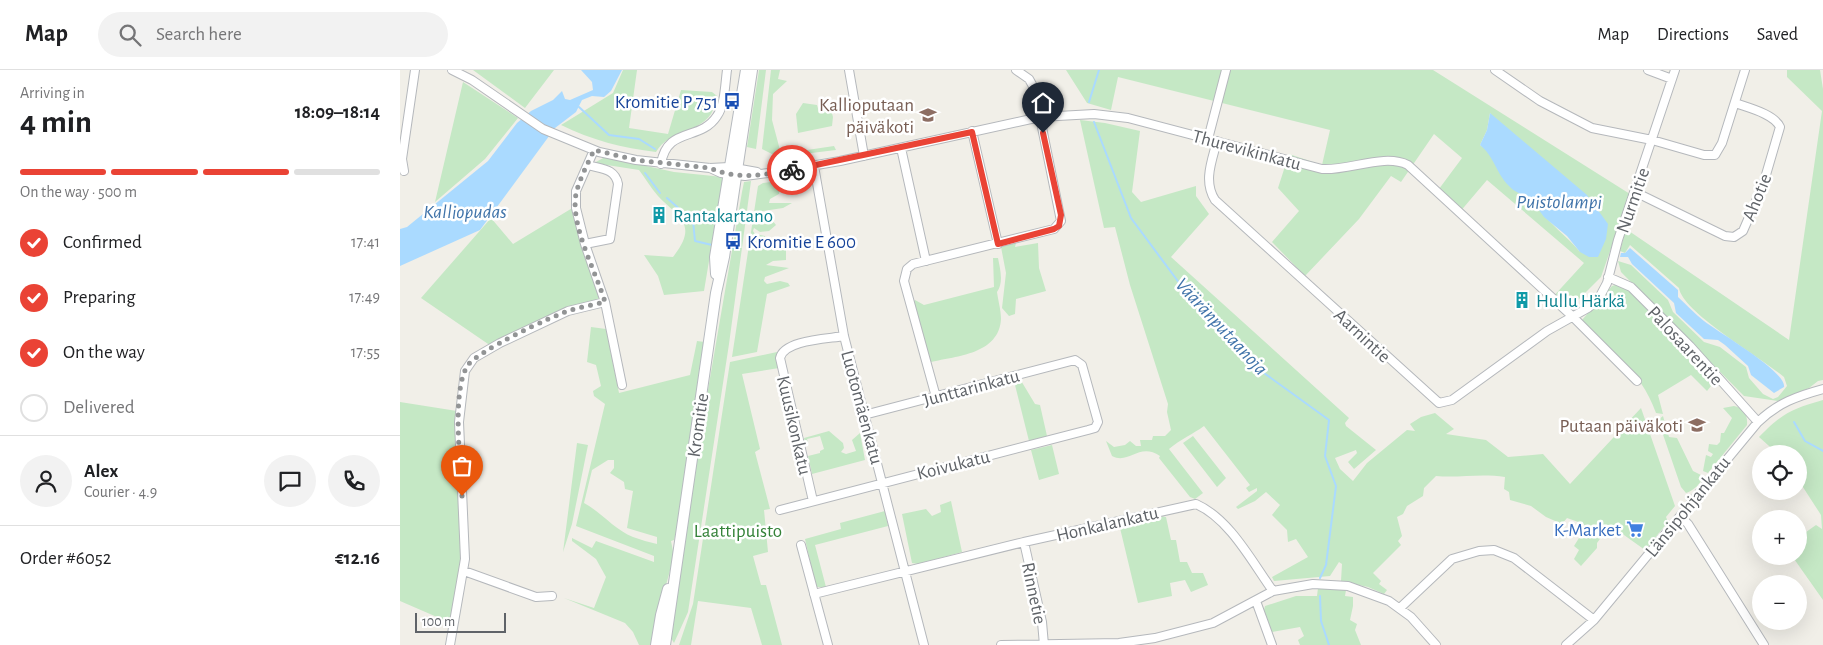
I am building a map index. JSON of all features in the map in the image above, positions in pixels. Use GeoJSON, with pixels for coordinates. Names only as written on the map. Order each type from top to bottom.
{"type":"FeatureCollection","features":[{"type":"Feature","properties":{"kind":"main road","name":"Kromitie"},"geometry":{"type":"LineString","coordinates":[[665,645],[716,292],[724,256],[746,70]]}},
{"type":"Feature","properties":{"kind":"main road","name":"Kromitie"},"geometry":{"type":"LineString","coordinates":[[733,171],[752,70]]}},
{"type":"Feature","properties":{"kind":"main road","name":"Kromitie"},"geometry":{"type":"LineString","coordinates":[[656,645],[661,615],[678,557]]}},
{"type":"Feature","properties":{"kind":"street"},"geometry":{"type":"LineString","coordinates":[[404,171],[402,159],[403,129],[416,70]]}},
{"type":"Feature","properties":{"kind":"street"},"geometry":{"type":"LineString","coordinates":[[452,70],[472,80],[543,129],[594,150],[661,164],[733,171]]}},
{"type":"Feature","properties":{"kind":"street"},"geometry":{"type":"LineString","coordinates":[[661,164],[667,145],[676,138],[701,131],[718,115],[727,70]]}},
{"type":"Feature","properties":{"kind":"street"},"geometry":{"type":"LineString","coordinates":[[849,70],[864,156]]}},
{"type":"Feature","properties":{"kind":"street"},"geometry":{"type":"LineString","coordinates":[[936,397],[904,281],[907,269],[913,264],[1054,229],[1061,221],[1034,88],[1029,79],[1016,70]]}},
{"type":"Feature","properties":{"kind":"street"},"geometry":{"type":"LineString","coordinates":[[1208,139],[1226,70]]}},
{"type":"Feature","properties":{"kind":"street"},"geometry":{"type":"LineString","coordinates":[[1495,70],[1540,101],[1585,125],[1605,132],[1652,140],[1704,155],[1715,155],[1722,143],[1745,70]]}},
{"type":"Feature","properties":{"kind":"street"},"geometry":{"type":"LineString","coordinates":[[1648,70],[1672,79]]}},
{"type":"Feature","properties":{"kind":"street","name":"Nurmitie"},"geometry":{"type":"LineString","coordinates":[[1572,316],[1588,308],[1599,298],[1608,277],[1615,247],[1675,70]]}},
{"type":"Feature","properties":{"kind":"street","name":"Ahotie"},"geometry":{"type":"LineString","coordinates":[[1635,192],[1725,236],[1738,235],[1743,231],[1763,185],[1780,127],[1778,123],[1770,118],[1735,103]]}},
{"type":"Feature","properties":{"kind":"street","name":"Thurevikinkatu"},"geometry":{"type":"LineString","coordinates":[[733,171],[776,172],[814,166],[1040,117],[1062,114],[1107,115],[1128,118],[1322,169],[1343,170],[1389,160],[1399,160],[1408,165],[1572,316],[1637,381]]}},
{"type":"Feature","properties":{"kind":"street"},"geometry":{"type":"LineString","coordinates":[[972,132],[998,244]]}},
{"type":"Feature","properties":{"kind":"street","name":"Aarnintie"},"geometry":{"type":"LineString","coordinates":[[1217,141],[1208,178],[1209,189],[1215,200],[1439,403],[1452,400],[1547,331],[1572,316]]}},
{"type":"Feature","properties":{"kind":"street"},"geometry":{"type":"LineString","coordinates":[[901,148],[926,261]]}},
{"type":"Feature","properties":{"kind":"street"},"geometry":{"type":"LineString","coordinates":[[594,150],[576,191],[578,223],[605,302],[622,385]]}},
{"type":"Feature","properties":{"kind":"street"},"geometry":{"type":"LineString","coordinates":[[585,244],[610,239],[618,184],[617,179],[608,169],[588,165]]}},
{"type":"Feature","properties":{"kind":"street","name":"Luotomäenkatu"},"geometry":{"type":"LineString","coordinates":[[814,166],[844,336],[924,645]]}},
{"type":"Feature","properties":{"kind":"street","name":"Palosaarentie"},"geometry":{"type":"LineString","coordinates":[[1608,277],[1631,287],[1690,346],[1758,422]]}},
{"type":"Feature","properties":{"kind":"street"},"geometry":{"type":"LineString","coordinates":[[450,645],[464,570],[459,422],[461,388],[468,365],[486,351],[568,311],[605,302]]}},
{"type":"Feature","properties":{"kind":"street","name":"Kuusikonkatu"},"geometry":{"type":"LineString","coordinates":[[813,501],[780,358],[784,350],[791,345],[844,336]]}},
{"type":"Feature","properties":{"kind":"street","name":"Junttarinkatu"},"geometry":{"type":"LineString","coordinates":[[864,415],[1075,360],[1082,364],[1097,426]]}},
{"type":"Feature","properties":{"kind":"street","name":"Länsipohjankatu"},"geometry":{"type":"LineString","coordinates":[[1566,645],[1594,620],[1758,422],[1779,404],[1796,396],[1823,389]]}},
{"type":"Feature","properties":{"kind":"street","name":"Koivukatu"},"geometry":{"type":"LineString","coordinates":[[780,510],[1097,426]]}},
{"type":"Feature","properties":{"kind":"street","name":"Honkalankatu"},"geometry":{"type":"LineString","coordinates":[[814,594],[1024,542],[1196,504],[1207,509],[1224,525],[1273,591]]}},
{"type":"Feature","properties":{"kind":"street"},"geometry":{"type":"LineString","coordinates":[[1680,516],[1688,524],[1764,645]]}},
{"type":"Feature","properties":{"kind":"street","name":"Rinnetie"},"geometry":{"type":"LineString","coordinates":[[1024,542],[1042,622],[1044,645]]}},
{"type":"Feature","properties":{"kind":"street"},"geometry":{"type":"LineString","coordinates":[[801,545],[828,645]]}},
{"type":"Feature","properties":{"kind":"street"},"geometry":{"type":"LineString","coordinates":[[1400,608],[1452,559],[1479,551],[1494,550],[1514,558],[1594,620]]}},
{"type":"Feature","properties":{"kind":"street"},"geometry":{"type":"LineString","coordinates":[[464,570],[536,597],[552,596]]}},
{"type":"Feature","properties":{"kind":"street"},"geometry":{"type":"LineString","coordinates":[[1001,645],[1156,642],[1204,627],[1273,591],[1313,584],[1339,585],[1364,590],[1400,608],[1423,628],[1436,645]]}},
{"type":"Feature","properties":{"kind":"street"},"geometry":{"type":"LineString","coordinates":[[1256,601],[1272,645]]}},
{"type":"Feature","properties":{"kind":"green space"},"geometry":{"type":"Polygon","coordinates":[[[473,70],[554,70],[525,108],[473,70]]]}},
{"type":"Feature","properties":{"kind":"green space"},"geometry":{"type":"Polygon","coordinates":[[[623,70],[637,70],[629,128],[668,134],[681,90],[712,92],[717,96],[712,112],[698,125],[668,140],[656,152],[607,143],[561,125],[613,93],[623,70]]]}},
{"type":"Feature","properties":{"kind":"green space"},"geometry":{"type":"Polygon","coordinates":[[[759,70],[766,70],[756,149],[747,147],[759,70]]]}},
{"type":"Feature","properties":{"kind":"green space"},"geometry":{"type":"Polygon","coordinates":[[[771,70],[780,70],[778,79],[787,81],[773,94],[772,120],[780,150],[787,153],[834,146],[836,150],[778,157],[762,149],[771,70]]]}},
{"type":"Feature","properties":{"kind":"green space"},"geometry":{"type":"Polygon","coordinates":[[[1066,70],[1433,70],[1630,194],[1601,277],[1566,312],[1551,299],[1584,263],[1487,180],[1459,213],[1436,193],[1462,158],[1434,134],[1401,182],[1391,176],[1359,219],[1305,276],[1272,242],[1299,211],[1278,188],[1289,154],[1322,165],[1330,130],[1118,77],[1111,110],[1087,103],[1066,70]],[[1490,113],[1487,130],[1480,145],[1488,151],[1528,204],[1536,205],[1546,218],[1580,252],[1490,113]]]}},
{"type":"Feature","properties":{"kind":"green space"},"geometry":{"type":"Polygon","coordinates":[[[1787,70],[1820,70],[1823,89],[1823,380],[1778,401],[1744,396],[1621,272],[1618,261],[1631,265],[1668,300],[1673,312],[1704,342],[1720,347],[1746,367],[1749,378],[1763,394],[1773,399],[1778,397],[1787,386],[1784,377],[1725,335],[1694,310],[1684,298],[1679,288],[1630,245],[1625,253],[1620,251],[1626,229],[1789,340],[1822,111],[1787,77],[1787,70]]]}},
{"type":"Feature","properties":{"kind":"green space"},"geometry":{"type":"Polygon","coordinates":[[[463,82],[518,118],[485,159],[435,202],[463,82]]]}},
{"type":"Feature","properties":{"kind":"green space"},"geometry":{"type":"Polygon","coordinates":[[[803,103],[817,105],[819,112],[824,112],[825,107],[830,106],[833,117],[832,126],[798,133],[796,114],[803,103]]]}},
{"type":"Feature","properties":{"kind":"green space"},"geometry":{"type":"Polygon","coordinates":[[[1080,120],[1105,123],[1140,131],[1132,192],[1141,202],[1196,186],[1196,196],[1209,214],[1171,257],[1349,418],[1345,423],[1346,426],[1376,450],[1354,469],[1348,462],[1357,453],[1356,450],[1335,458],[1340,469],[1353,481],[1367,463],[1407,430],[1415,431],[1410,424],[1421,417],[1435,413],[1454,429],[1446,434],[1486,440],[1508,457],[1543,454],[1570,484],[1641,408],[1675,506],[1666,517],[1668,522],[1645,550],[1610,525],[1597,543],[1597,548],[1581,566],[1574,559],[1579,550],[1574,546],[1584,530],[1584,524],[1567,518],[1562,524],[1546,517],[1531,506],[1510,500],[1509,492],[1504,489],[1505,477],[1487,475],[1436,476],[1424,488],[1423,496],[1407,506],[1403,514],[1397,517],[1402,536],[1398,541],[1401,545],[1373,573],[1381,581],[1379,584],[1387,590],[1384,594],[1368,587],[1341,581],[1342,564],[1339,562],[1330,576],[1274,581],[1272,577],[1308,557],[1296,539],[1288,542],[1287,530],[1272,515],[1280,505],[1266,492],[1255,501],[1238,509],[1236,507],[1257,491],[1257,488],[1249,492],[1246,488],[1250,485],[1204,426],[1169,449],[1203,493],[1195,499],[1190,497],[1159,458],[1160,456],[1153,452],[1140,452],[1124,458],[1112,456],[1106,441],[1114,447],[1125,445],[1130,441],[1136,446],[1141,446],[1140,440],[1152,440],[1153,436],[1165,436],[1171,430],[1167,412],[1168,404],[1130,285],[1115,227],[1104,228],[1080,120]]]}},
{"type":"Feature","properties":{"kind":"green space"},"geometry":{"type":"Polygon","coordinates":[[[605,157],[674,172],[723,177],[704,291],[664,295],[658,276],[644,255],[673,257],[685,237],[683,222],[658,196],[639,170],[594,163],[605,157]]]}},
{"type":"Feature","properties":{"kind":"green space"},"geometry":{"type":"Polygon","coordinates":[[[751,181],[729,344],[688,612],[674,643],[671,638],[678,582],[704,415],[744,182],[751,181]]]}},
{"type":"Feature","properties":{"kind":"green space"},"geometry":{"type":"Polygon","coordinates":[[[779,181],[781,183],[779,194],[770,199],[769,203],[792,203],[783,208],[763,211],[764,218],[772,220],[776,225],[769,231],[760,232],[754,228],[753,231],[755,234],[765,236],[765,242],[770,247],[786,245],[786,260],[773,261],[766,265],[789,268],[765,277],[764,281],[767,284],[780,281],[788,283],[790,286],[767,294],[757,352],[732,357],[758,186],[763,183],[779,181]]]}},
{"type":"Feature","properties":{"kind":"green space"},"geometry":{"type":"Polygon","coordinates":[[[574,207],[599,300],[491,346],[421,298],[491,218],[513,244],[574,207]]]}},
{"type":"Feature","properties":{"kind":"green space"},"geometry":{"type":"Polygon","coordinates":[[[1016,243],[1015,247],[1038,243],[1039,268],[1046,291],[1016,299],[1015,314],[1009,316],[1002,308],[1006,273],[1001,247],[1016,243]]]}},
{"type":"Feature","properties":{"kind":"green space"},"geometry":{"type":"Polygon","coordinates":[[[993,258],[998,258],[1001,275],[997,292],[1001,319],[993,340],[985,346],[964,355],[931,362],[912,303],[915,300],[924,305],[994,287],[993,258]]]}},
{"type":"Feature","properties":{"kind":"green space"},"geometry":{"type":"Polygon","coordinates":[[[1623,285],[1708,371],[1711,386],[1707,391],[1691,375],[1658,395],[1663,414],[1656,413],[1649,397],[1633,372],[1582,320],[1612,286],[1623,285]]]}},
{"type":"Feature","properties":{"kind":"green space"},"geometry":{"type":"Polygon","coordinates":[[[591,327],[606,329],[619,393],[690,375],[697,341],[705,342],[677,529],[674,540],[671,541],[674,556],[658,614],[652,645],[639,645],[633,632],[625,623],[564,598],[594,608],[606,577],[596,559],[572,541],[572,538],[592,548],[596,541],[654,562],[654,556],[576,526],[605,404],[594,396],[593,391],[601,386],[596,365],[587,362],[591,327]],[[608,460],[592,470],[584,503],[626,534],[657,544],[657,537],[627,528],[633,491],[625,489],[624,482],[610,473],[614,468],[614,460],[608,460]]]}},
{"type":"Feature","properties":{"kind":"green space","name":"Laattipuisto"},"geometry":{"type":"Polygon","coordinates":[[[777,352],[779,368],[742,374],[760,449],[755,452],[770,509],[764,510],[768,552],[753,556],[761,585],[766,585],[782,645],[762,645],[751,608],[698,601],[691,645],[679,645],[693,604],[730,362],[777,352]]]}},
{"type":"Feature","properties":{"kind":"green space"},"geometry":{"type":"Polygon","coordinates":[[[1020,379],[1035,404],[1040,405],[1047,436],[1029,441],[1014,381],[1020,379]]]}},
{"type":"Feature","properties":{"kind":"green space"},"geometry":{"type":"Polygon","coordinates":[[[1823,400],[1823,600],[1798,565],[1807,565],[1807,531],[1816,525],[1822,529],[1821,515],[1807,493],[1807,445],[1768,445],[1759,437],[1781,417],[1803,406],[1823,400]]]}},
{"type":"Feature","properties":{"kind":"green space"},"geometry":{"type":"Polygon","coordinates":[[[400,402],[457,411],[463,552],[453,624],[400,601],[400,402]]]}},
{"type":"Feature","properties":{"kind":"green space"},"geometry":{"type":"Polygon","coordinates":[[[1734,406],[1744,412],[1747,418],[1747,425],[1708,473],[1703,471],[1706,455],[1711,457],[1713,454],[1708,451],[1709,444],[1717,445],[1720,442],[1721,433],[1724,433],[1732,418],[1723,408],[1734,406]]]}},
{"type":"Feature","properties":{"kind":"green space"},"geometry":{"type":"Polygon","coordinates":[[[1663,416],[1669,437],[1677,438],[1693,471],[1703,476],[1697,486],[1686,493],[1681,487],[1658,420],[1663,416]]]}},
{"type":"Feature","properties":{"kind":"green space"},"geometry":{"type":"Polygon","coordinates":[[[829,431],[843,443],[844,448],[841,452],[846,454],[856,451],[852,440],[860,433],[865,460],[812,474],[808,456],[820,453],[824,449],[820,436],[807,439],[808,442],[805,442],[804,438],[829,431]]]}},
{"type":"Feature","properties":{"kind":"green space"},"geometry":{"type":"Polygon","coordinates":[[[1193,436],[1226,478],[1217,487],[1183,443],[1193,436]]]}},
{"type":"Feature","properties":{"kind":"green space"},"geometry":{"type":"Polygon","coordinates":[[[577,443],[588,445],[572,524],[563,552],[577,443]]]}},
{"type":"Feature","properties":{"kind":"green space"},"geometry":{"type":"Polygon","coordinates":[[[1052,445],[1059,474],[1039,480],[1031,450],[1052,445]]]}},
{"type":"Feature","properties":{"kind":"green space"},"geometry":{"type":"Polygon","coordinates":[[[951,501],[962,552],[918,564],[912,563],[902,514],[926,509],[932,516],[941,512],[940,505],[951,501]]]}},
{"type":"Feature","properties":{"kind":"green space"},"geometry":{"type":"Polygon","coordinates":[[[885,511],[888,526],[815,545],[826,587],[816,587],[805,539],[841,529],[840,523],[885,511]]]}},
{"type":"Feature","properties":{"kind":"green space"},"geometry":{"type":"Polygon","coordinates":[[[1160,516],[1166,517],[1171,540],[1176,540],[1180,562],[1187,562],[1192,573],[1203,573],[1208,585],[1191,592],[1185,580],[1170,583],[1172,596],[1138,603],[1120,528],[1160,516]]]}},
{"type":"Feature","properties":{"kind":"green space"},"geometry":{"type":"Polygon","coordinates":[[[1318,588],[1346,590],[1345,596],[1353,597],[1350,620],[1357,624],[1355,630],[1361,645],[1300,645],[1298,640],[1304,636],[1300,627],[1272,632],[1264,610],[1265,606],[1296,596],[1317,596],[1318,588]]]}},
{"type":"Feature","properties":{"kind":"water","name":"Kalliopudas"},"geometry":{"type":"Polygon","coordinates":[[[581,70],[622,70],[611,91],[604,97],[592,96],[582,100],[576,112],[555,128],[480,230],[400,266],[400,229],[407,227],[488,161],[517,123],[531,111],[553,100],[562,91],[565,99],[570,100],[593,90],[592,82],[581,70]]]}},
{"type":"Feature","properties":{"kind":"water","name":"Puistolampi"},"geometry":{"type":"Polygon","coordinates":[[[1490,113],[1587,195],[1608,224],[1606,239],[1598,257],[1589,257],[1580,252],[1567,236],[1544,217],[1536,206],[1528,204],[1523,196],[1511,188],[1501,176],[1489,154],[1480,145],[1487,130],[1490,113]]]}},
{"type":"Feature","properties":{"kind":"water"},"geometry":{"type":"Polygon","coordinates":[[[1630,248],[1678,290],[1678,297],[1701,318],[1764,362],[1782,380],[1784,387],[1774,393],[1751,375],[1748,366],[1725,345],[1718,340],[1704,339],[1676,313],[1674,303],[1632,264],[1628,257],[1620,257],[1621,253],[1625,253],[1630,248]]]}},
{"type":"Feature","properties":{"kind":"waterway","name":"Vääränputaanoja"},"geometry":{"type":"LineString","coordinates":[[1089,102],[1099,70]]}},
{"type":"Feature","properties":{"kind":"waterway"},"geometry":{"type":"LineString","coordinates":[[579,107],[609,135],[639,139],[655,149]]}},
{"type":"Feature","properties":{"kind":"waterway","name":"Vääränputaanoja"},"geometry":{"type":"LineString","coordinates":[[1094,122],[1131,218],[1180,284],[1257,368],[1329,420],[1325,456],[1336,486],[1326,565],[1320,578]]}},
{"type":"Feature","properties":{"kind":"waterway"},"geometry":{"type":"LineString","coordinates":[[645,173],[660,193]]}},
{"type":"Feature","properties":{"kind":"waterway"},"geometry":{"type":"LineString","coordinates":[[667,198],[693,221],[695,241],[712,245]]}},
{"type":"Feature","properties":{"kind":"waterway"},"geometry":{"type":"LineString","coordinates":[[1794,422],[1805,441],[1823,451]]}},
{"type":"Feature","properties":{"kind":"waterway","name":"Vääränputaanoja"},"geometry":{"type":"LineString","coordinates":[[1320,596],[1321,621],[1329,645]]}},
{"type":"Feature","properties":{"kind":"way so far"},"geometry":{"type":"LineString","coordinates":[[462,496],[459,422],[461,388],[468,365],[474,358],[486,351],[568,311],[605,302],[578,223],[576,208],[576,191],[594,150],[636,160],[710,168],[721,173],[745,176],[792,170]]}},
{"type":"Feature","properties":{"kind":"place","name":"Kromitie P 751"},"geometry":{"type":"Point","coordinates":[732,101]}},
{"type":"Feature","properties":{"kind":"place","name":"Kallioputaan päiväkoti"},"geometry":{"type":"Point","coordinates":[928,115]}},
{"type":"Feature","properties":{"kind":"place","name":"Rantakartano"},"geometry":{"type":"Point","coordinates":[659,215]}},
{"type":"Feature","properties":{"kind":"place","name":"Kromitie E 600"},"geometry":{"type":"Point","coordinates":[733,241]}},
{"type":"Feature","properties":{"kind":"place","name":"Hullu Härkä"},"geometry":{"type":"Point","coordinates":[1522,300]}},
{"type":"Feature","properties":{"kind":"place","name":"Putaan päiväkoti"},"geometry":{"type":"Point","coordinates":[1697,425]}},
{"type":"Feature","properties":{"kind":"place","name":"K-Market"},"geometry":{"type":"Point","coordinates":[1635,529]}},
{"type":"Feature","properties":{"kind":"route"},"geometry":{"type":"LineString","coordinates":[[792,170],[972,132],[998,244],[1059,226],[1061,215],[1043,133]]}}]}
